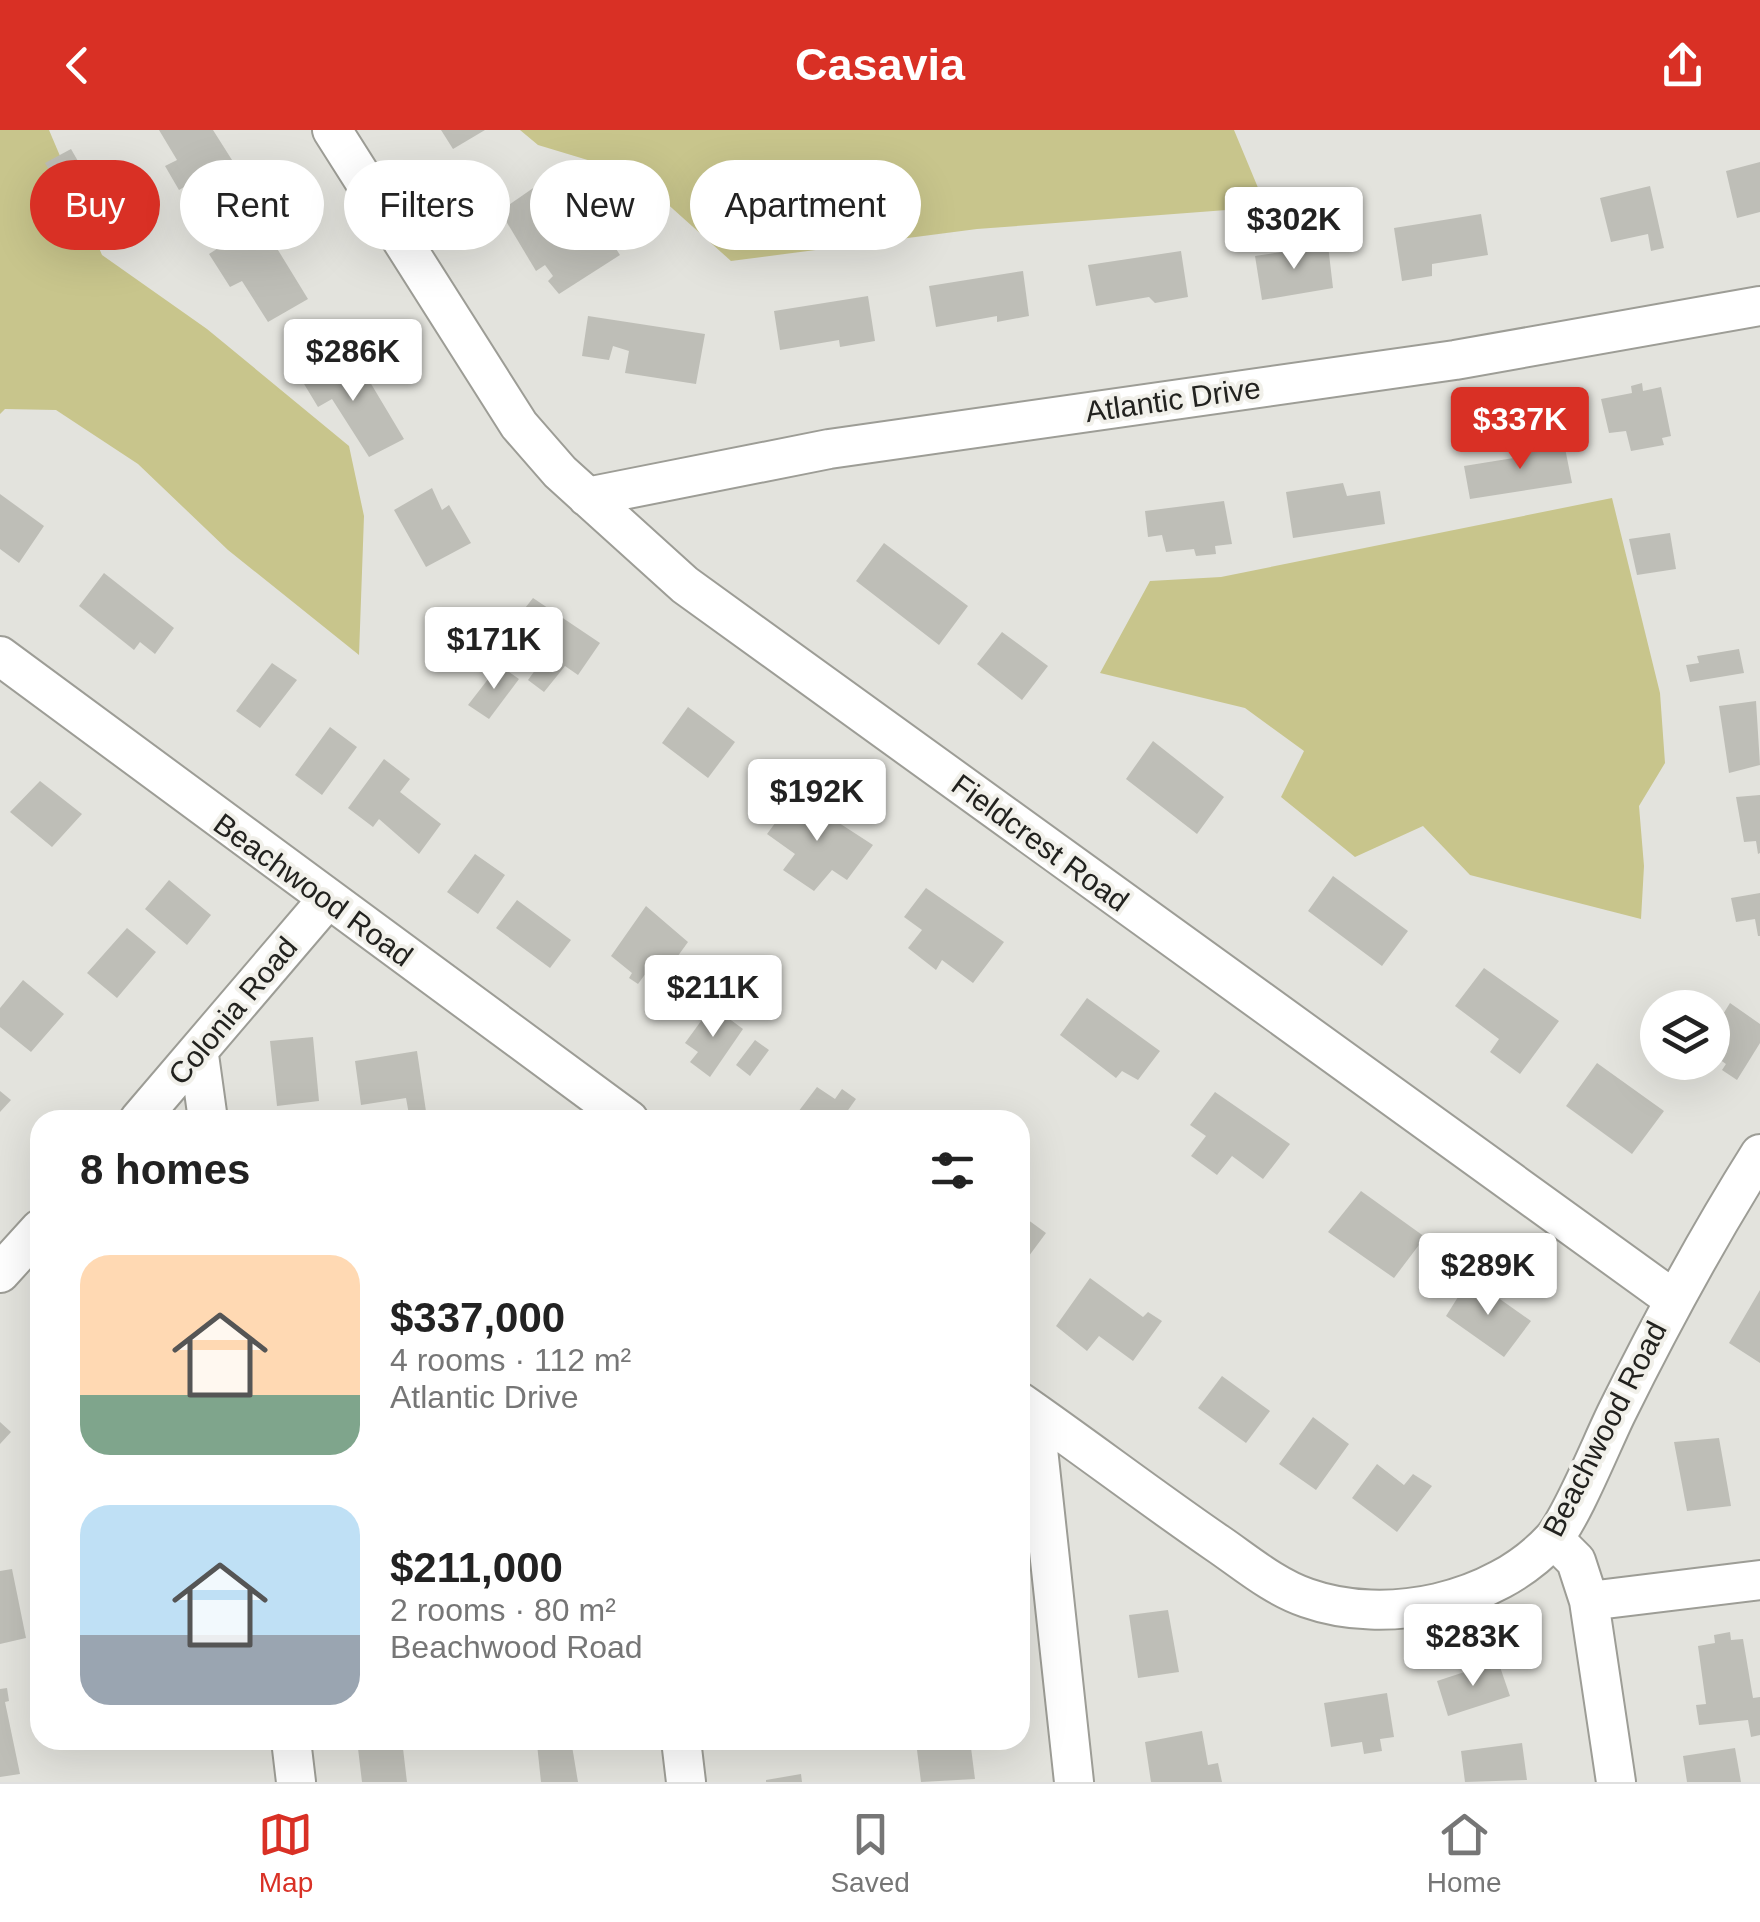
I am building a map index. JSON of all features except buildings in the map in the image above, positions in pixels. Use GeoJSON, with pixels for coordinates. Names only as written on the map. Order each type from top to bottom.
{"type":"FeatureCollection","features":[{"type":"Feature","properties":{"kind":"street","name":"Fieldcrest Road"},"geometry":{"type":"LineString","coordinates":[[332,130],[519,426],[587,497],[685,585],[1672,1299]]}},
{"type":"Feature","properties":{"kind":"street","name":"Atlantic Drive"},"geometry":{"type":"LineString","coordinates":[[587,497],[829,449],[1456,360],[1760,306]]}},
{"type":"Feature","properties":{"kind":"street","name":"Beachwood Road"},"geometry":{"type":"LineString","coordinates":[[7,674],[326,901],[609,1110]]}},
{"type":"Feature","properties":{"kind":"street","name":"Colonia Road"},"geometry":{"type":"LineString","coordinates":[[148,1110],[326,901]]}},
{"type":"Feature","properties":{"kind":"street"},"geometry":{"type":"LineString","coordinates":[[198,1054],[206,1110]]}},
{"type":"Feature","properties":{"kind":"street","name":"Beachwood Road"},"geometry":{"type":"LineString","coordinates":[[1030,1409],[1200,1532],[1306,1598],[1360,1611],[1405,1610],[1460,1595],[1509,1573],[1554,1539],[1672,1299],[1760,1154]]}},
{"type":"Feature","properties":{"kind":"street"},"geometry":{"type":"LineString","coordinates":[[0,1273],[30,1240]]}},
{"type":"Feature","properties":{"kind":"street"},"geometry":{"type":"LineString","coordinates":[[1030,1431],[1074,1782]]}},
{"type":"Feature","properties":{"kind":"street"},"geometry":{"type":"LineString","coordinates":[[1554,1539],[1576,1561],[1588,1600],[1616,1782]]}},
{"type":"Feature","properties":{"kind":"street"},"geometry":{"type":"LineString","coordinates":[[1588,1600],[1760,1580]]}},
{"type":"Feature","properties":{"kind":"street"},"geometry":{"type":"LineString","coordinates":[[292,1750],[296,1782]]}},
{"type":"Feature","properties":{"kind":"street"},"geometry":{"type":"LineString","coordinates":[[682,1750],[686,1782]]}},
{"type":"Feature","properties":{"kind":"shaded area"},"geometry":{"type":"Polygon","coordinates":[[[0,130],[49,130],[62,160],[30,160],[30,250],[100,250],[207,329],[349,446],[364,516],[359,655],[228,550],[138,464],[56,410],[5,409],[0,414],[0,130]]]}},
{"type":"Feature","properties":{"kind":"shaded area"},"geometry":{"type":"Polygon","coordinates":[[[520,130],[1234,130],[1266,207],[921,236],[921,160],[690,160],[690,224],[670,206],[670,160],[588,160],[538,145],[520,130]]]}},
{"type":"Feature","properties":{"kind":"shaded area"},"geometry":{"type":"Polygon","coordinates":[[[719,250],[816,250],[731,261],[719,250]]]}},
{"type":"Feature","properties":{"kind":"shaded area"},"geometry":{"type":"Polygon","coordinates":[[[1612,498],[1660,693],[1665,763],[1639,806],[1644,866],[1641,919],[1470,875],[1423,826],[1355,857],[1281,797],[1304,751],[1245,708],[1100,673],[1150,581],[1221,577],[1612,498]]]}}]}
